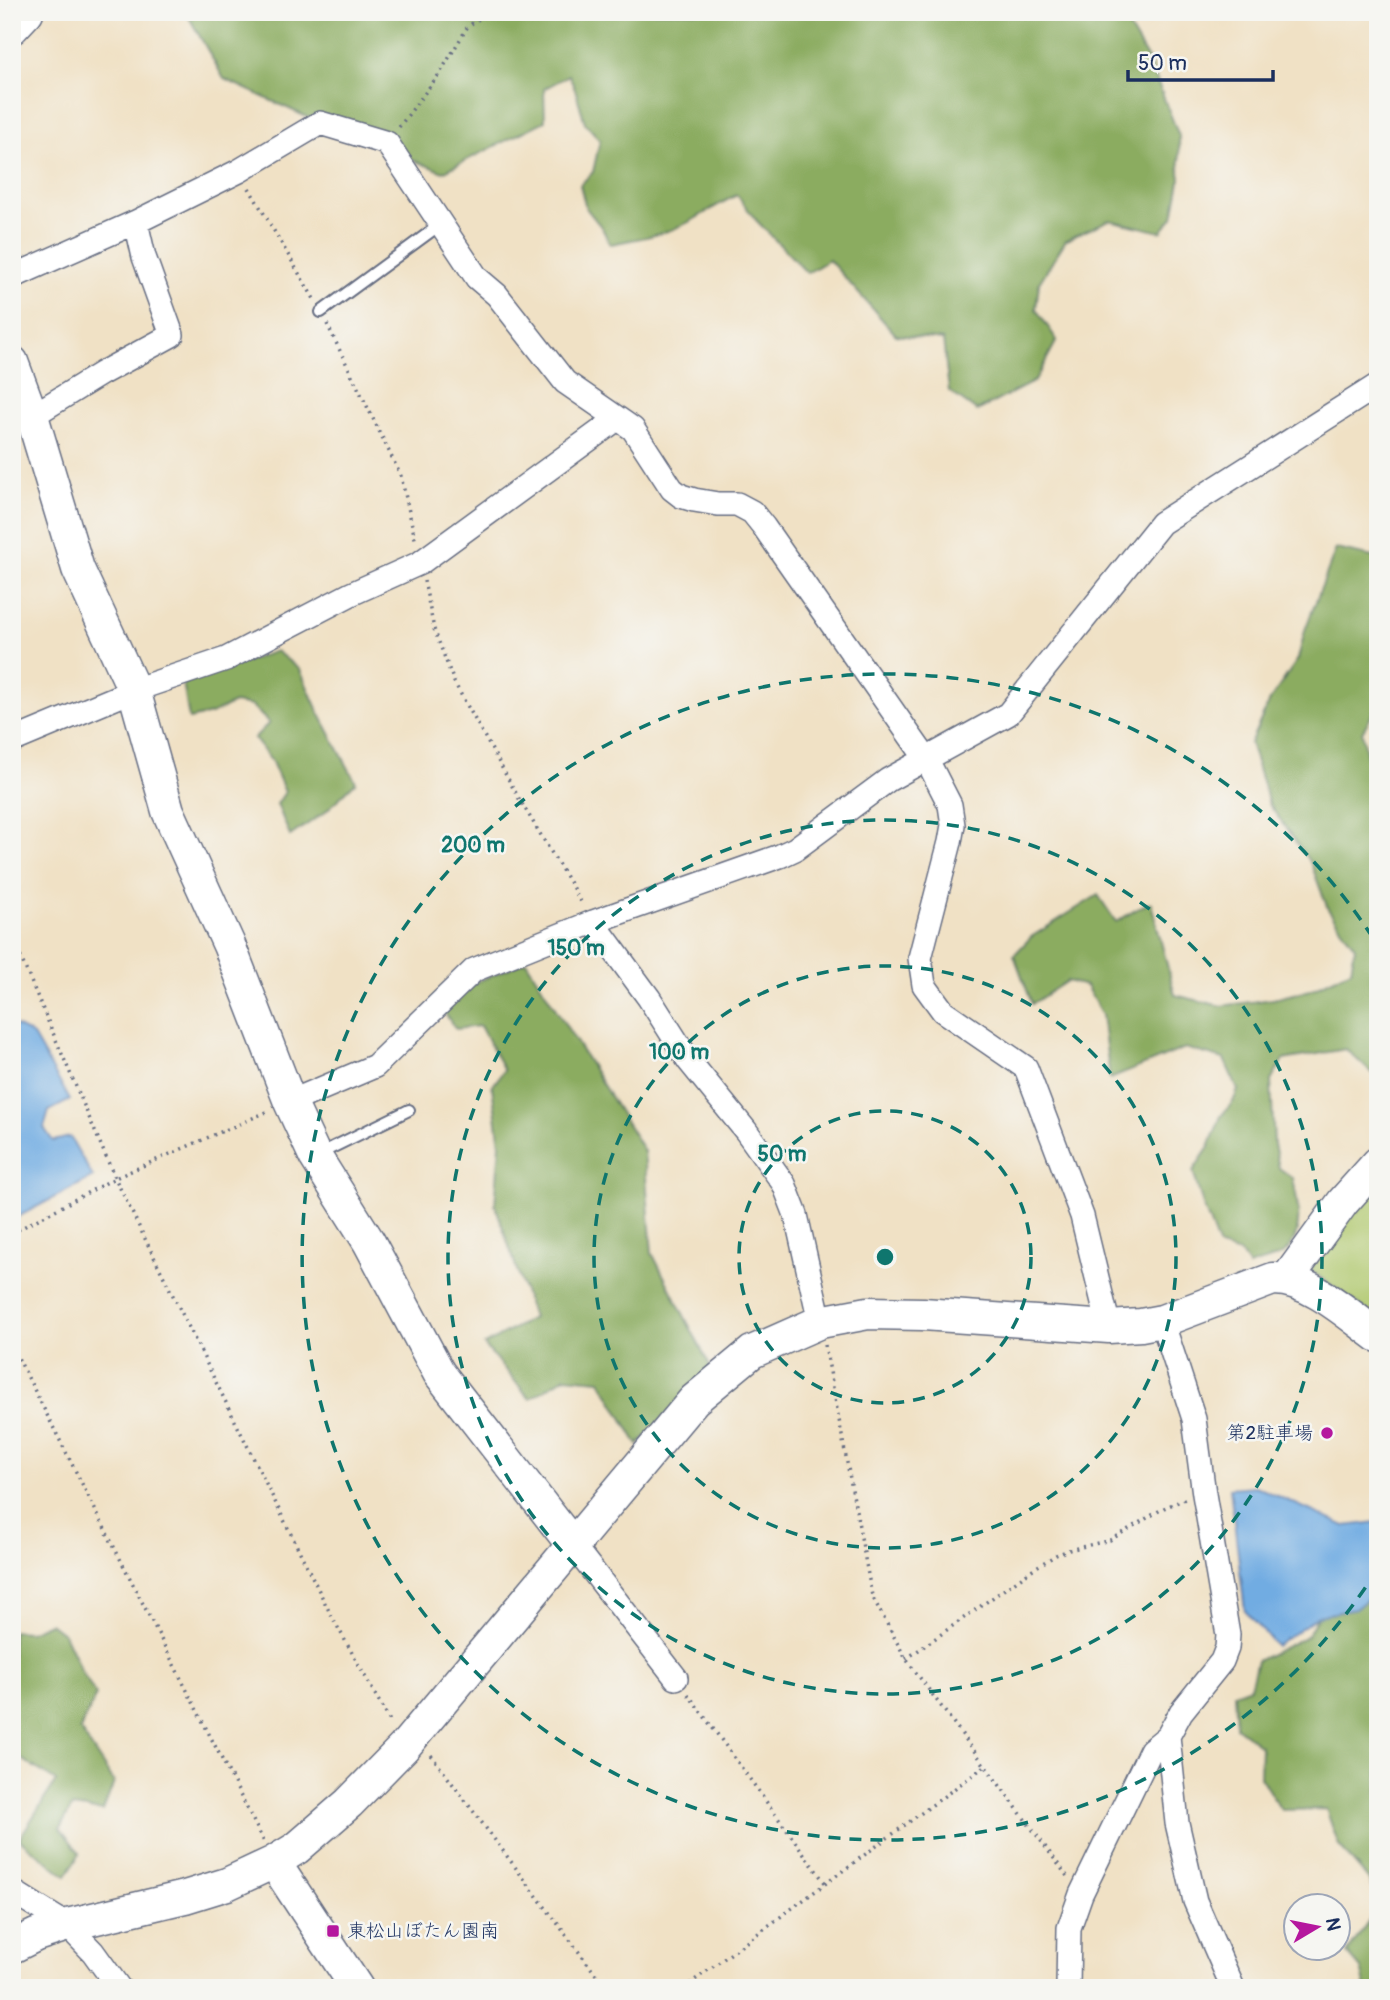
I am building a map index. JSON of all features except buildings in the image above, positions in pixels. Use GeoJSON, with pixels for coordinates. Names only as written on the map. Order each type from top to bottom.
{"type":"FeatureCollection","features":[{"type":"Feature","properties":{"kind":"street"},"geometry":{"type":"LineString","coordinates":[[12,28],[27,12]]}},
{"type":"Feature","properties":{"kind":"street"},"geometry":{"type":"LineString","coordinates":[[12,278],[136,222],[239,171],[320,123],[387,144],[477,278],[497,295],[565,382],[633,429],[672,489],[681,496],[737,504],[752,512],[927,760],[950,805],[953,825],[920,958],[924,985],[943,1011],[1026,1068],[1082,1216],[1109,1327]]}},
{"type":"Feature","properties":{"kind":"street"},"geometry":{"type":"LineString","coordinates":[[32,416],[102,373],[172,335],[144,257],[136,222]]}},
{"type":"Feature","properties":{"kind":"street"},"geometry":{"type":"LineString","coordinates":[[12,362],[32,416],[78,569],[134,690],[168,811],[229,945],[290,1102],[315,1156],[369,1242],[439,1373],[677,1678]]}},
{"type":"Feature","properties":{"kind":"street"},"geometry":{"type":"LineString","coordinates":[[290,1102],[375,1066],[474,970],[593,922],[795,849],[888,780],[1008,714],[1161,523],[1378,385]]}},
{"type":"Feature","properties":{"kind":"street"},"geometry":{"type":"LineString","coordinates":[[12,741],[134,690],[226,659],[351,594],[420,563],[617,419]]}},
{"type":"Feature","properties":{"kind":"street"},"geometry":{"type":"LineString","coordinates":[[593,922],[649,998],[689,1061],[746,1131],[784,1184],[796,1215],[820,1322]]}},
{"type":"Feature","properties":{"kind":"street"},"geometry":{"type":"LineString","coordinates":[[1287,1279],[1350,1193],[1378,1163]]}},
{"type":"Feature","properties":{"kind":"street"},"geometry":{"type":"LineString","coordinates":[[12,1947],[36,1935],[66,1926],[227,1884],[297,1848],[349,1803],[410,1740],[694,1400],[752,1352],[820,1322],[868,1313],[1109,1327],[1162,1321],[1273,1279],[1287,1279],[1321,1295],[1378,1336]]}},
{"type":"Feature","properties":{"kind":"street"},"geometry":{"type":"LineString","coordinates":[[1068,1988],[1069,1928],[1081,1894],[1151,1750],[1168,1736],[1181,1712],[1222,1661],[1227,1648],[1228,1634],[1194,1419],[1162,1321]]}},
{"type":"Feature","properties":{"kind":"street"},"geometry":{"type":"LineString","coordinates":[[1168,1736],[1177,1823],[1195,1901],[1233,1988]]}},
{"type":"Feature","properties":{"kind":"street"},"geometry":{"type":"LineString","coordinates":[[274,1862],[357,1988]]}},
{"type":"Feature","properties":{"kind":"street"},"geometry":{"type":"LineString","coordinates":[[12,1891],[66,1926],[93,1952],[119,1988]]}},
{"type":"Feature","properties":{"kind":"lane"},"geometry":{"type":"LineString","coordinates":[[321,312],[441,225]]}},
{"type":"Feature","properties":{"kind":"lane"},"geometry":{"type":"LineString","coordinates":[[315,1156],[409,1110]]}},
{"type":"Feature","properties":{"kind":"path"},"geometry":{"type":"LineString","coordinates":[[387,144],[440,73],[468,26],[490,12]]}},
{"type":"Feature","properties":{"kind":"path"},"geometry":{"type":"LineString","coordinates":[[12,937],[115,1178],[331,1615],[410,1740],[606,1988]]}},
{"type":"Feature","properties":{"kind":"path"},"geometry":{"type":"LineString","coordinates":[[12,1233],[115,1178],[290,1102]]}},
{"type":"Feature","properties":{"kind":"path"},"geometry":{"type":"LineString","coordinates":[[820,1322],[872,1595],[906,1659],[1081,1894]]}},
{"type":"Feature","properties":{"kind":"path"},"geometry":{"type":"LineString","coordinates":[[12,1346],[274,1862]]}},
{"type":"Feature","properties":{"kind":"path"},"geometry":{"type":"LineString","coordinates":[[906,1659],[1032,1569],[1056,1555],[1111,1540],[1164,1508],[1204,1494]]}},
{"type":"Feature","properties":{"kind":"path"},"geometry":{"type":"LineString","coordinates":[[677,1678],[826,1884]]}},
{"type":"Feature","properties":{"kind":"path"},"geometry":{"type":"LineString","coordinates":[[684,1988],[985,1766]]}},
{"type":"Feature","properties":{"kind":"green space"},"geometry":{"type":"Polygon","coordinates":[[[186,12],[1124,12],[1127,24],[1150,63],[1179,136],[1180,181],[1173,217],[1161,232],[1109,220],[1066,240],[1039,283],[1036,309],[1057,340],[1035,381],[977,411],[949,391],[943,340],[896,335],[829,260],[807,273],[756,220],[737,195],[670,230],[610,244],[602,228],[586,208],[580,185],[593,172],[600,140],[585,123],[569,75],[544,89],[545,121],[443,172],[320,123],[224,79],[186,12]]]}},
{"type":"Feature","properties":{"kind":"green space"},"geometry":{"type":"Polygon","coordinates":[[[1336,549],[1378,558],[1378,705],[1362,732],[1370,769],[1378,775],[1378,1079],[1346,1049],[1283,1060],[1271,1081],[1274,1144],[1279,1168],[1293,1178],[1298,1209],[1297,1230],[1289,1248],[1281,1255],[1249,1266],[1240,1253],[1219,1247],[1193,1171],[1209,1147],[1221,1116],[1233,1102],[1238,1090],[1224,1059],[1185,1048],[1110,1079],[1102,1015],[1086,986],[1067,981],[1032,1004],[1014,955],[1031,937],[1098,895],[1116,922],[1151,903],[1175,995],[1221,1006],[1273,999],[1310,990],[1351,970],[1355,947],[1328,909],[1311,864],[1269,804],[1250,743],[1270,700],[1298,659],[1305,630],[1336,549]]]}},
{"type":"Feature","properties":{"kind":"green space"},"geometry":{"type":"Polygon","coordinates":[[[276,651],[300,670],[318,711],[356,782],[325,812],[290,836],[277,804],[285,792],[272,762],[254,738],[269,723],[252,706],[234,703],[211,714],[189,719],[183,683],[276,651]]]}},
{"type":"Feature","properties":{"kind":"green space"},"geometry":{"type":"Polygon","coordinates":[[[526,961],[644,1151],[652,1253],[711,1368],[638,1445],[600,1380],[565,1377],[530,1399],[484,1345],[533,1318],[495,1204],[500,1144],[492,1087],[504,1070],[480,1026],[456,1029],[444,1012],[469,985],[526,961]]]}},
{"type":"Feature","properties":{"kind":"green space"},"geometry":{"type":"Polygon","coordinates":[[[1378,1174],[1378,1318],[1310,1270],[1378,1174]]]}},
{"type":"Feature","properties":{"kind":"green space"},"geometry":{"type":"Polygon","coordinates":[[[1378,1590],[1378,1901],[1368,1879],[1339,1846],[1326,1809],[1281,1810],[1260,1777],[1261,1746],[1236,1727],[1234,1693],[1250,1687],[1257,1661],[1307,1636],[1318,1616],[1355,1609],[1378,1590]]]}},
{"type":"Feature","properties":{"kind":"green space"},"geometry":{"type":"Polygon","coordinates":[[[50,1623],[64,1634],[96,1695],[80,1730],[114,1782],[103,1811],[72,1807],[60,1828],[80,1853],[66,1876],[19,1839],[56,1781],[14,1754],[12,1762],[12,1631],[29,1632],[50,1623]]]}},
{"type":"Feature","properties":{"kind":"green space"},"geometry":{"type":"Polygon","coordinates":[[[1378,1908],[1378,1988],[1366,1988],[1361,1969],[1352,1959],[1352,1946],[1378,1908]]]}},
{"type":"Feature","properties":{"kind":"water"},"geometry":{"type":"Polygon","coordinates":[[[12,1026],[32,1034],[70,1100],[49,1111],[44,1128],[53,1141],[70,1137],[93,1177],[12,1220],[12,1026]]]}},
{"type":"Feature","properties":{"kind":"water"},"geometry":{"type":"Polygon","coordinates":[[[1255,1486],[1345,1526],[1378,1522],[1378,1590],[1355,1609],[1318,1616],[1276,1646],[1245,1611],[1230,1488],[1255,1486]]]}},
{"type":"Feature","properties":{"kind":"place","name":"第2駐車場"},"geometry":{"type":"Point","coordinates":[1327,1433]}},
{"type":"Feature","properties":{"kind":"place","name":"東松山ぼたん園南"},"geometry":{"type":"Point","coordinates":[333,1931]}}]}
